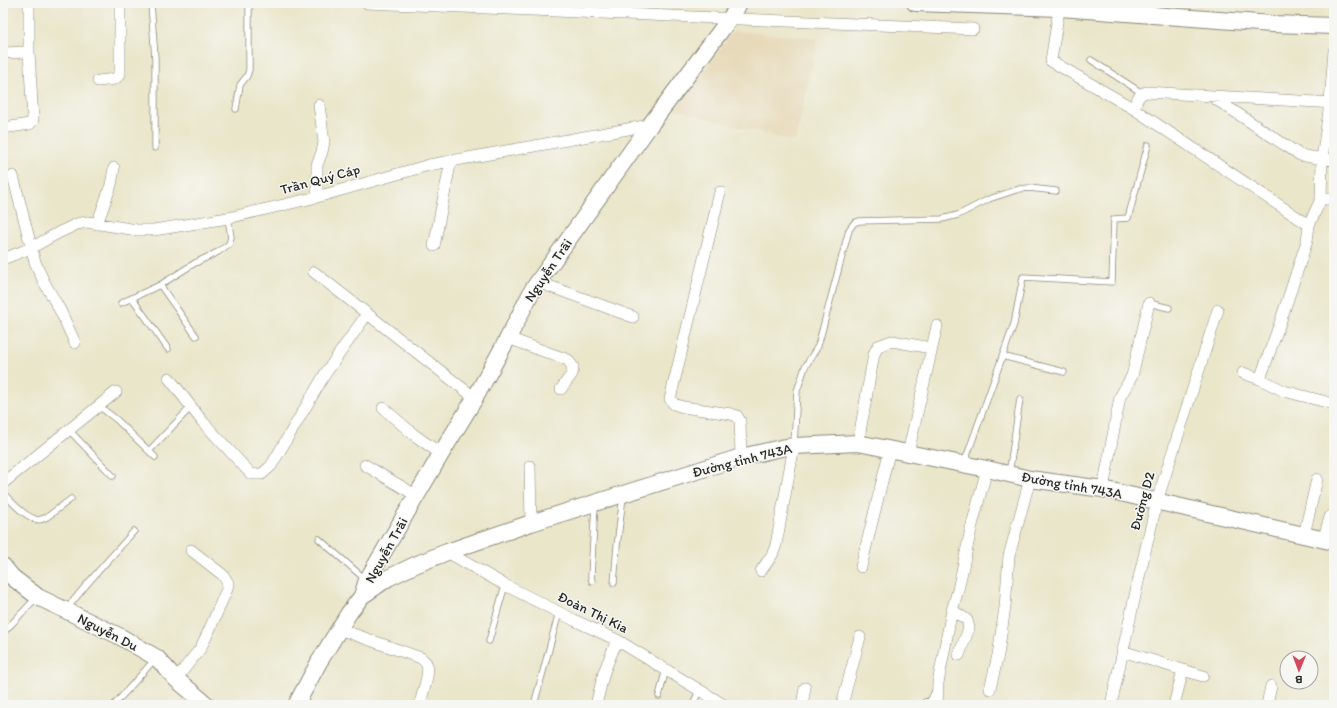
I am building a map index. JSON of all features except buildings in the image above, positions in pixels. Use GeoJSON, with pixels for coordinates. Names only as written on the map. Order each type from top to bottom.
{"type":"FeatureCollection","features":[{"type":"Feature","properties":{"kind":"main road","name":"Nguyễn Trãi"},"geometry":{"type":"LineString","coordinates":[[362,596],[367,580],[475,398],[533,289],[650,125],[729,19],[739,3]]}},
{"type":"Feature","properties":{"kind":"main road"},"geometry":{"type":"LineString","coordinates":[[915,3],[1060,5],[1272,24],[1334,26]]}},
{"type":"Feature","properties":{"kind":"main road","name":"Đường tỉnh 743A"},"geometry":{"type":"LineString","coordinates":[[296,705],[319,662],[349,613],[362,596],[388,578],[416,564],[447,552],[531,523],[741,457],[794,446],[858,443],[1030,479],[1103,489],[1329,541]]}},
{"type":"Feature","properties":{"kind":"main road","name":"Nguyễn Du"},"geometry":{"type":"LineString","coordinates":[[3,566],[12,577],[38,597],[119,636],[156,658],[202,704]]}},
{"type":"Feature","properties":{"kind":"street"},"geometry":{"type":"LineString","coordinates":[[3,128],[30,124],[33,120],[29,52],[29,3]]}},
{"type":"Feature","properties":{"kind":"street"},"geometry":{"type":"LineString","coordinates":[[98,82],[115,78],[120,74],[120,3]]}},
{"type":"Feature","properties":{"kind":"street"},"geometry":{"type":"LineString","coordinates":[[367,3],[973,29]]}},
{"type":"Feature","properties":{"kind":"street"},"geometry":{"type":"LineString","coordinates":[[1060,5],[1051,62],[1134,109],[1309,225]]}},
{"type":"Feature","properties":{"kind":"street"},"geometry":{"type":"LineString","coordinates":[[1260,379],[1307,240],[1309,225],[1321,199],[1322,159],[1332,103],[1334,51]]}},
{"type":"Feature","properties":{"kind":"street"},"geometry":{"type":"LineString","coordinates":[[3,53],[29,52]]}},
{"type":"Feature","properties":{"kind":"street"},"geometry":{"type":"LineString","coordinates":[[1134,109],[1136,100],[1142,93],[1332,103]]}},
{"type":"Feature","properties":{"kind":"street"},"geometry":{"type":"LineString","coordinates":[[1210,96],[1300,155],[1334,160]]}},
{"type":"Feature","properties":{"kind":"street"},"geometry":{"type":"LineString","coordinates":[[317,197],[317,165],[324,142],[319,104]]}},
{"type":"Feature","properties":{"kind":"street","name":"Trần Quý Cáp"},"geometry":{"type":"LineString","coordinates":[[3,259],[31,248],[78,224],[87,222],[137,230],[154,230],[228,218],[317,197],[429,164],[650,125]]}},
{"type":"Feature","properties":{"kind":"street"},"geometry":{"type":"LineString","coordinates":[[434,246],[451,160]]}},
{"type":"Feature","properties":{"kind":"street"},"geometry":{"type":"LineString","coordinates":[[97,224],[111,185],[114,168]]}},
{"type":"Feature","properties":{"kind":"street"},"geometry":{"type":"LineString","coordinates":[[13,176],[31,248],[44,282],[61,312],[75,343]]}},
{"type":"Feature","properties":{"kind":"street"},"geometry":{"type":"LineString","coordinates":[[720,192],[670,399],[674,404],[683,407],[737,416],[740,421],[741,457]]}},
{"type":"Feature","properties":{"kind":"street"},"geometry":{"type":"LineString","coordinates":[[1321,199],[1334,200]]}},
{"type":"Feature","properties":{"kind":"street"},"geometry":{"type":"LineString","coordinates":[[314,272],[475,398]]}},
{"type":"Feature","properties":{"kind":"street"},"geometry":{"type":"LineString","coordinates":[[538,282],[633,318]]}},
{"type":"Feature","properties":{"kind":"street"},"geometry":{"type":"LineString","coordinates":[[1103,489],[1120,397],[1132,376],[1149,304]]}},
{"type":"Feature","properties":{"kind":"street","name":"Đường D2"},"geometry":{"type":"LineString","coordinates":[[1111,705],[1156,501],[1218,310]]}},
{"type":"Feature","properties":{"kind":"street"},"geometry":{"type":"LineString","coordinates":[[170,378],[202,421],[251,474],[262,474],[272,466],[325,374],[367,314]]}},
{"type":"Feature","properties":{"kind":"street"},"geometry":{"type":"LineString","coordinates":[[908,453],[937,326]]}},
{"type":"Feature","properties":{"kind":"street"},"geometry":{"type":"LineString","coordinates":[[508,338],[568,360],[573,367],[572,374],[561,389]]}},
{"type":"Feature","properties":{"kind":"street"},"geometry":{"type":"LineString","coordinates":[[858,443],[874,354],[878,346],[892,341],[931,348]]}},
{"type":"Feature","properties":{"kind":"street"},"geometry":{"type":"LineString","coordinates":[[1243,373],[1284,390],[1334,404]]}},
{"type":"Feature","properties":{"kind":"street"},"geometry":{"type":"LineString","coordinates":[[3,483],[116,392]]}},
{"type":"Feature","properties":{"kind":"street"},"geometry":{"type":"LineString","coordinates":[[383,408],[413,434],[441,454]]}},
{"type":"Feature","properties":{"kind":"street"},"geometry":{"type":"LineString","coordinates":[[761,571],[772,555],[776,545],[794,446]]}},
{"type":"Feature","properties":{"kind":"street"},"geometry":{"type":"LineString","coordinates":[[861,567],[890,449]]}},
{"type":"Feature","properties":{"kind":"street"},"geometry":{"type":"LineString","coordinates":[[365,465],[417,496]]}},
{"type":"Feature","properties":{"kind":"street"},"geometry":{"type":"LineString","coordinates":[[530,466],[531,523]]}},
{"type":"Feature","properties":{"kind":"street"},"geometry":{"type":"LineString","coordinates":[[937,705],[938,683],[952,610],[987,469]]}},
{"type":"Feature","properties":{"kind":"street"},"geometry":{"type":"LineString","coordinates":[[990,689],[998,655],[1005,607],[1009,556],[1030,479]]}},
{"type":"Feature","properties":{"kind":"street"},"geometry":{"type":"LineString","coordinates":[[1304,535],[1317,479]]}},
{"type":"Feature","properties":{"kind":"street"},"geometry":{"type":"LineString","coordinates":[[1329,541],[1329,519],[1334,514]]}},
{"type":"Feature","properties":{"kind":"street"},"geometry":{"type":"LineString","coordinates":[[176,679],[200,649],[227,589],[228,583],[223,575],[191,550]]}},
{"type":"Feature","properties":{"kind":"street","name":"Đoàn Thị Kia"},"geometry":{"type":"LineString","coordinates":[[447,552],[505,585],[617,640],[724,705]]}},
{"type":"Feature","properties":{"kind":"street"},"geometry":{"type":"LineString","coordinates":[[952,610],[967,620],[969,628],[959,655]]}},
{"type":"Feature","properties":{"kind":"street"},"geometry":{"type":"LineString","coordinates":[[339,629],[425,661],[427,664],[428,674],[421,700]]}},
{"type":"Feature","properties":{"kind":"street"},"geometry":{"type":"LineString","coordinates":[[842,705],[860,637]]}},
{"type":"Feature","properties":{"kind":"street"},"geometry":{"type":"LineString","coordinates":[[596,705],[604,672],[617,640]]}},
{"type":"Feature","properties":{"kind":"street"},"geometry":{"type":"LineString","coordinates":[[1122,651],[1203,676]]}},
{"type":"Feature","properties":{"kind":"street"},"geometry":{"type":"LineString","coordinates":[[1174,705],[1183,670]]}},
{"type":"Feature","properties":{"kind":"street"},"geometry":{"type":"LineString","coordinates":[[1268,705],[1271,686]]}},
{"type":"Feature","properties":{"kind":"street"},"geometry":{"type":"LineString","coordinates":[[802,705],[805,688]]}},
{"type":"Feature","properties":{"kind":"lane"},"geometry":{"type":"LineString","coordinates":[[151,3],[155,58],[155,148]]}},
{"type":"Feature","properties":{"kind":"lane"},"geometry":{"type":"LineString","coordinates":[[236,109],[240,85],[247,76],[249,70],[249,3]]}},
{"type":"Feature","properties":{"kind":"lane"},"geometry":{"type":"LineString","coordinates":[[1091,60],[1142,93]]}},
{"type":"Feature","properties":{"kind":"lane"},"geometry":{"type":"LineString","coordinates":[[964,464],[1014,324],[1023,277],[1112,282],[1114,218],[1128,218],[1148,145]]}},
{"type":"Feature","properties":{"kind":"lane"},"geometry":{"type":"LineString","coordinates":[[794,446],[797,391],[804,367],[818,346],[849,230],[854,223],[859,221],[942,220],[958,215],[989,198],[1019,189],[1029,188],[1056,190]]}},
{"type":"Feature","properties":{"kind":"lane"},"geometry":{"type":"LineString","coordinates":[[120,303],[160,285],[218,252],[229,244],[231,238],[228,218]]}},
{"type":"Feature","properties":{"kind":"lane"},"geometry":{"type":"LineString","coordinates":[[160,285],[196,336]]}},
{"type":"Feature","properties":{"kind":"lane"},"geometry":{"type":"LineString","coordinates":[[132,298],[168,349]]}},
{"type":"Feature","properties":{"kind":"lane"},"geometry":{"type":"LineString","coordinates":[[1149,304],[1169,308]]}},
{"type":"Feature","properties":{"kind":"lane"},"geometry":{"type":"LineString","coordinates":[[1002,356],[1064,372]]}},
{"type":"Feature","properties":{"kind":"lane"},"geometry":{"type":"LineString","coordinates":[[1009,474],[1020,399]]}},
{"type":"Feature","properties":{"kind":"lane"},"geometry":{"type":"LineString","coordinates":[[99,406],[117,420],[155,458]]}},
{"type":"Feature","properties":{"kind":"lane"},"geometry":{"type":"LineString","coordinates":[[149,451],[191,407]]}},
{"type":"Feature","properties":{"kind":"lane"},"geometry":{"type":"LineString","coordinates":[[69,430],[113,476]]}},
{"type":"Feature","properties":{"kind":"lane"},"geometry":{"type":"LineString","coordinates":[[3,493],[21,510],[36,520],[47,517],[71,498]]}},
{"type":"Feature","properties":{"kind":"lane"},"geometry":{"type":"LineString","coordinates":[[614,583],[616,546],[623,495]]}},
{"type":"Feature","properties":{"kind":"lane"},"geometry":{"type":"LineString","coordinates":[[592,580],[595,503]]}},
{"type":"Feature","properties":{"kind":"lane"},"geometry":{"type":"LineString","coordinates":[[66,611],[81,590],[103,568],[134,531]]}},
{"type":"Feature","properties":{"kind":"lane"},"geometry":{"type":"LineString","coordinates":[[318,539],[367,580]]}},
{"type":"Feature","properties":{"kind":"lane"},"geometry":{"type":"LineString","coordinates":[[489,641],[505,585]]}},
{"type":"Feature","properties":{"kind":"lane"},"geometry":{"type":"LineString","coordinates":[[3,633],[38,597]]}},
{"type":"Feature","properties":{"kind":"lane"},"geometry":{"type":"LineString","coordinates":[[534,705],[559,612]]}},
{"type":"Feature","properties":{"kind":"lane"},"geometry":{"type":"LineString","coordinates":[[114,705],[156,658]]}},
{"type":"Feature","properties":{"kind":"lane"},"geometry":{"type":"LineString","coordinates":[[658,696],[666,669]]}},
{"type":"Feature","properties":{"kind":"lane"},"geometry":{"type":"LineString","coordinates":[[924,705],[925,702],[930,700],[938,683]]}},
{"type":"Feature","properties":{"kind":"lane"},"geometry":{"type":"LineString","coordinates":[[694,705],[699,690]]}},
{"type":"Feature","properties":{"kind":"shaded area"},"geometry":{"type":"Polygon","coordinates":[[[733,31],[818,38],[795,142],[676,109],[733,31]]]}}]}
